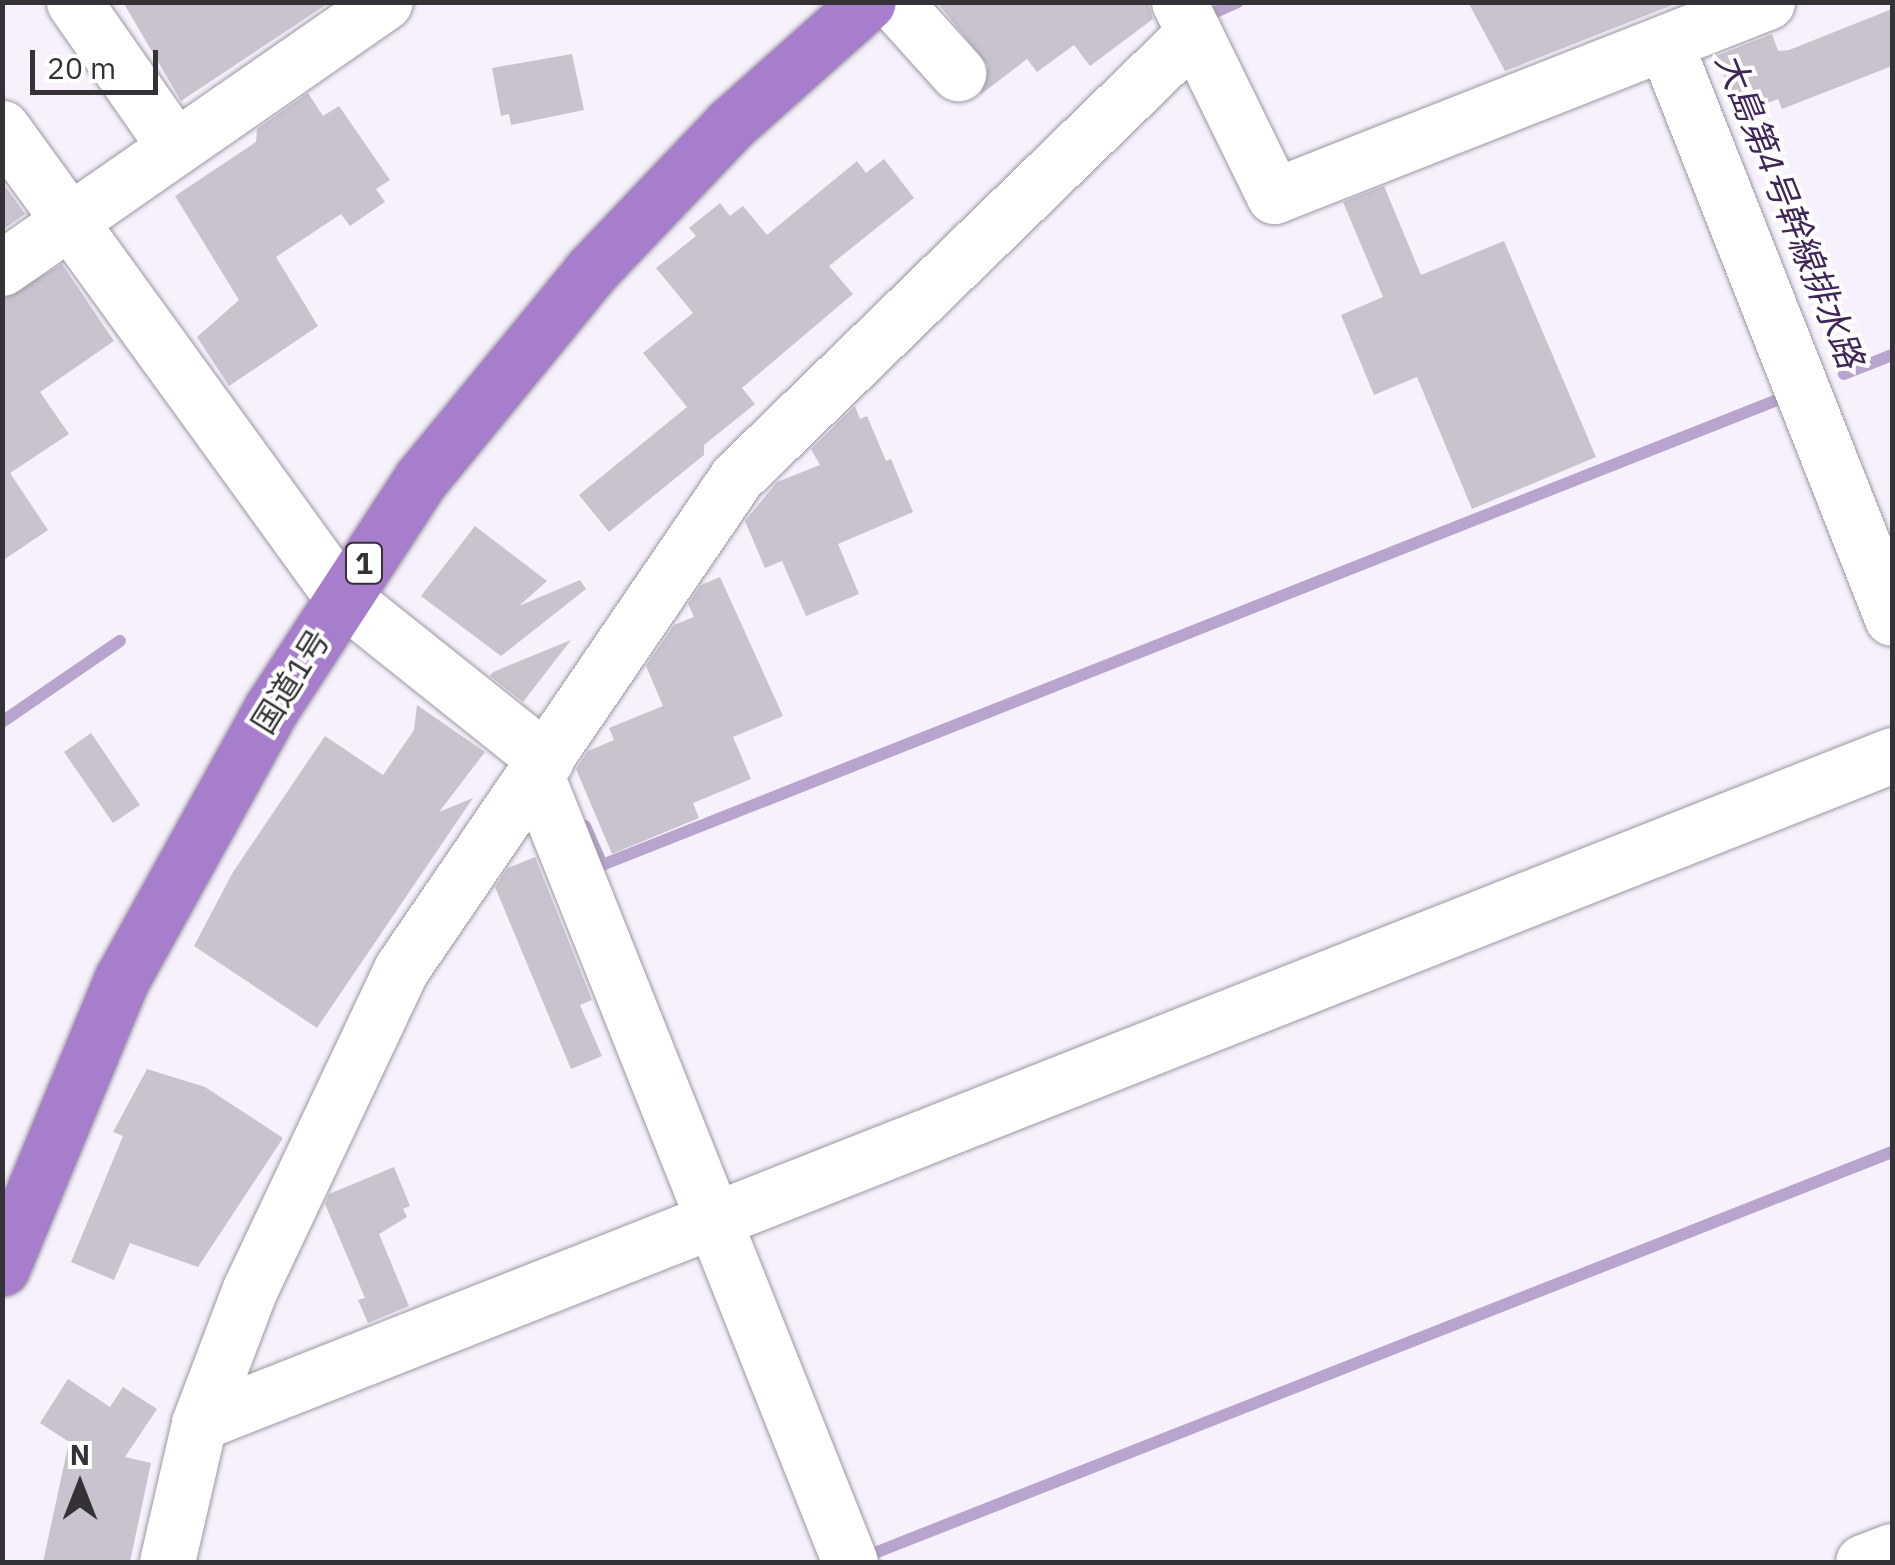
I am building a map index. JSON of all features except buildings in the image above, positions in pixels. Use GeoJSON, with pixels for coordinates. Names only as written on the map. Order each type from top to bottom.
{"type":"FeatureCollection","features":[{"type":"Feature","properties":{"kind":"highway","name":"国道1号"},"geometry":{"type":"LineString","coordinates":[[2,1268],[122,979],[216,805],[342,598],[434,463],[591,271],[731,124],[868,2]]}},
{"type":"Feature","properties":{"kind":"street"},"geometry":{"type":"LineString","coordinates":[[74,2],[174,147]]}},
{"type":"Feature","properties":{"kind":"street"},"geometry":{"type":"LineString","coordinates":[[894,2],[958,73]]}},
{"type":"Feature","properties":{"kind":"street"},"geometry":{"type":"LineString","coordinates":[[167,1562],[200,1423],[250,1289],[402,968],[737,477],[1186,18],[1274,196],[1767,2]]}},
{"type":"Feature","properties":{"kind":"street"},"geometry":{"type":"LineString","coordinates":[[2,268],[372,6]]}},
{"type":"Feature","properties":{"kind":"street"},"geometry":{"type":"LineString","coordinates":[[1681,36],[1892,618]]}},
{"type":"Feature","properties":{"kind":"street"},"geometry":{"type":"LineString","coordinates":[[2,128],[342,598],[541,767],[850,1562]]}},
{"type":"Feature","properties":{"kind":"street"},"geometry":{"type":"LineString","coordinates":[[200,1423],[1892,756]]}},
{"type":"Feature","properties":{"kind":"street"},"geometry":{"type":"LineString","coordinates":[[1864,1562],[1892,1551]]}},
{"type":"Feature","properties":{"kind":"waterway"},"geometry":{"type":"LineString","coordinates":[[1213,13],[1238,2]]}},
{"type":"Feature","properties":{"kind":"waterway","name":"大島第4号幹線排水路"},"geometry":{"type":"LineString","coordinates":[[1844,374],[1892,355]]}},
{"type":"Feature","properties":{"kind":"waterway"},"geometry":{"type":"LineString","coordinates":[[585,826],[602,865],[1787,396]]}},
{"type":"Feature","properties":{"kind":"waterway"},"geometry":{"type":"LineString","coordinates":[[2,722],[120,641]]}},
{"type":"Feature","properties":{"kind":"waterway"},"geometry":{"type":"LineString","coordinates":[[867,1556],[1892,1152]]}}]}
